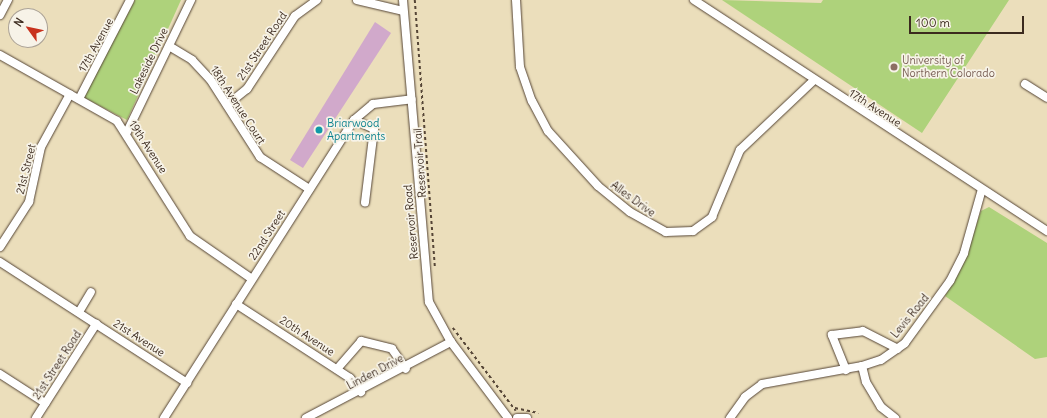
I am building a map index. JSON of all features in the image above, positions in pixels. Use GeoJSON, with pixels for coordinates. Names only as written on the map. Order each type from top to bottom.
{"type":"FeatureCollection","features":[{"type":"Feature","properties":{"kind":"street"},"geometry":{"type":"LineString","coordinates":[[0,15],[8,0]]}},
{"type":"Feature","properties":{"kind":"street","name":"17th Avenue"},"geometry":{"type":"LineString","coordinates":[[79,99],[130,0]]}},
{"type":"Feature","properties":{"kind":"street","name":"Lakeside Drive"},"geometry":{"type":"LineString","coordinates":[[127,132],[191,0]]}},
{"type":"Feature","properties":{"kind":"street","name":"21st Street Road"},"geometry":{"type":"LineString","coordinates":[[227,105],[248,89],[295,16],[317,0]]}},
{"type":"Feature","properties":{"kind":"street"},"geometry":{"type":"LineString","coordinates":[[357,0],[403,11]]}},
{"type":"Feature","properties":{"kind":"street","name":"Reservoir Road"},"geometry":{"type":"LineString","coordinates":[[402,0],[429,302],[451,342],[508,418]]}},
{"type":"Feature","properties":{"kind":"street","name":"Alles Drive"},"geometry":{"type":"LineString","coordinates":[[516,0],[520,67],[539,116],[572,160],[647,224],[679,234],[703,226],[718,206],[733,162],[753,135],[813,81]]}},
{"type":"Feature","properties":{"kind":"street","name":"17th Avenue"},"geometry":{"type":"LineString","coordinates":[[694,0],[813,81],[1047,231]]}},
{"type":"Feature","properties":{"kind":"street","name":"18th Avenue Court"},"geometry":{"type":"LineString","coordinates":[[170,46],[198,65],[227,105],[260,157],[309,189]]}},
{"type":"Feature","properties":{"kind":"street","name":"19th Avenue"},"geometry":{"type":"LineString","coordinates":[[0,55],[117,121],[127,132],[190,236],[252,278]]}},
{"type":"Feature","properties":{"kind":"street"},"geometry":{"type":"LineString","coordinates":[[1025,84],[1047,98]]}},
{"type":"Feature","properties":{"kind":"street","name":"21st Street"},"geometry":{"type":"LineString","coordinates":[[0,247],[29,202],[41,147],[70,94]]}},
{"type":"Feature","properties":{"kind":"street","name":"22nd Street"},"geometry":{"type":"LineString","coordinates":[[168,417],[187,383],[252,278],[354,120],[373,104],[412,99]]}},
{"type":"Feature","properties":{"kind":"street"},"geometry":{"type":"LineString","coordinates":[[354,120],[374,129],[365,202]]}},
{"type":"Feature","properties":{"kind":"street","name":"Levis Road"},"geometry":{"type":"LineString","coordinates":[[730,418],[745,397],[762,384],[862,366],[881,360],[898,349],[950,282],[964,253],[982,189]]}},
{"type":"Feature","properties":{"kind":"street","name":"21st Avenue"},"geometry":{"type":"LineString","coordinates":[[0,262],[187,383]]}},
{"type":"Feature","properties":{"kind":"street"},"geometry":{"type":"LineString","coordinates":[[79,312],[91,292]]}},
{"type":"Feature","properties":{"kind":"street","name":"20th Avenue"},"geometry":{"type":"LineString","coordinates":[[236,304],[350,378],[361,392]]}},
{"type":"Feature","properties":{"kind":"street","name":"21st Street Road"},"geometry":{"type":"LineString","coordinates":[[36,418],[96,324]]}},
{"type":"Feature","properties":{"kind":"street"},"geometry":{"type":"LineString","coordinates":[[846,370],[832,335],[863,331],[898,349]]}},
{"type":"Feature","properties":{"kind":"street"},"geometry":{"type":"LineString","coordinates":[[337,369],[361,341],[392,349],[406,368]]}},
{"type":"Feature","properties":{"kind":"street","name":"Linden Drive"},"geometry":{"type":"LineString","coordinates":[[306,418],[361,392],[451,342]]}},
{"type":"Feature","properties":{"kind":"street"},"geometry":{"type":"LineString","coordinates":[[862,366],[874,395],[894,418]]}},
{"type":"Feature","properties":{"kind":"street"},"geometry":{"type":"LineString","coordinates":[[0,374],[45,403]]}},
{"type":"Feature","properties":{"kind":"street"},"geometry":{"type":"LineString","coordinates":[[518,418],[527,418]]}},
{"type":"Feature","properties":{"kind":"path","name":"Reservoir Trail"},"geometry":{"type":"LineString","coordinates":[[415,0],[435,274]]}},
{"type":"Feature","properties":{"kind":"path"},"geometry":{"type":"LineString","coordinates":[[449,323],[515,408],[518,418]]}},
{"type":"Feature","properties":{"kind":"green space"},"geometry":{"type":"Polygon","coordinates":[[[135,0],[181,0],[127,120],[83,97],[135,0]]]}},
{"type":"Feature","properties":{"kind":"green space","name":"University of Northern Colorado"},"geometry":{"type":"Polygon","coordinates":[[[722,0],[821,3],[823,0],[1009,0],[922,133],[722,0]]]}},
{"type":"Feature","properties":{"kind":"green space"},"geometry":{"type":"Polygon","coordinates":[[[989,207],[1047,243],[1047,357],[1035,359],[945,296],[962,266],[981,211],[989,207]]]}},
{"type":"Feature","properties":{"kind":"building"},"geometry":{"type":"Polygon","coordinates":[[[375,22],[391,33],[303,168],[290,160],[375,22]]]}},
{"type":"Feature","properties":{"kind":"place","name":"University of Northern Colorado"},"geometry":{"type":"Point","coordinates":[894,67]}},
{"type":"Feature","properties":{"kind":"place","name":"Briarwood Apartments"},"geometry":{"type":"Point","coordinates":[319,130]}}]}
